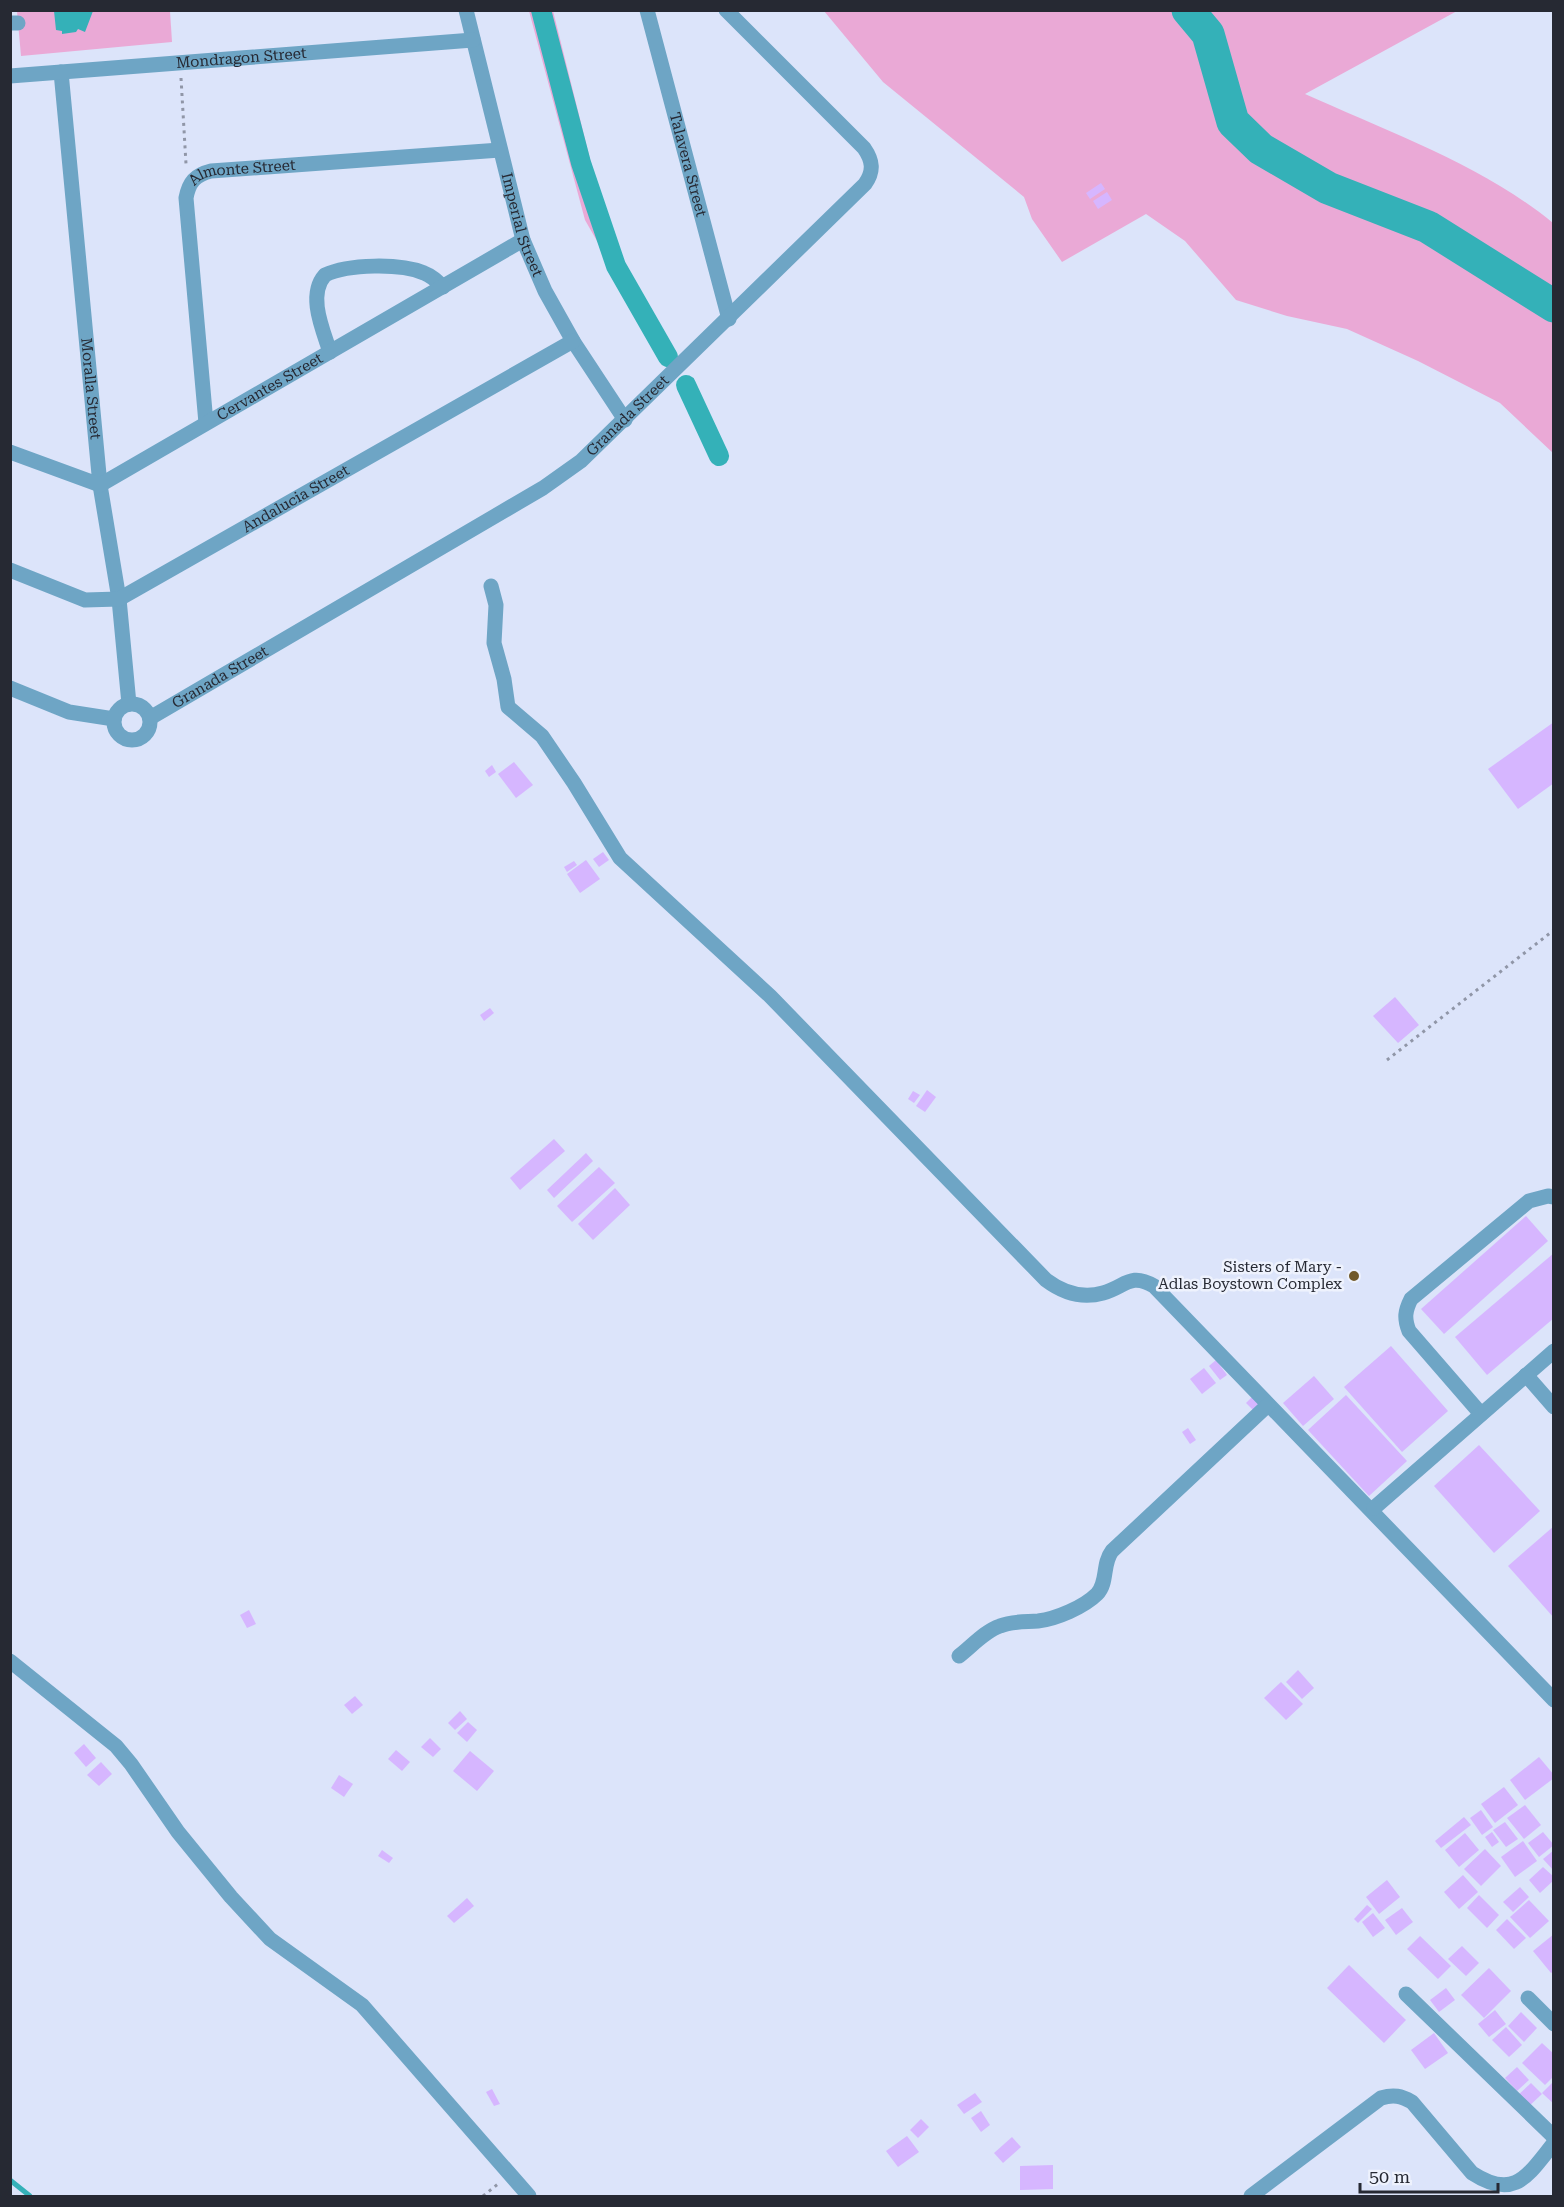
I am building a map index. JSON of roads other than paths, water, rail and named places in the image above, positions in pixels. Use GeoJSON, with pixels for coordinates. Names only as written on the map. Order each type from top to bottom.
{"type":"FeatureCollection","features":[{"type":"Feature","properties":{"kind":"street","name":"Imperial Street"},"geometry":{"type":"LineString","coordinates":[[466,10],[523,240],[545,291],[573,341],[625,420]]}},
{"type":"Feature","properties":{"kind":"street","name":"Talavera Street"},"geometry":{"type":"LineString","coordinates":[[647,10],[729,319]]}},
{"type":"Feature","properties":{"kind":"street","name":"Granada Street"},"geometry":{"type":"LineString","coordinates":[[150,717],[543,488],[581,461],[866,184],[871,175],[872,166],[864,148],[726,10]]}},
{"type":"Feature","properties":{"kind":"street","name":"Mondragon Street"},"geometry":{"type":"LineString","coordinates":[[10,76],[473,40]]}},
{"type":"Feature","properties":{"kind":"street","name":"Moralla Street"},"geometry":{"type":"LineString","coordinates":[[61,72],[100,485],[119,599],[129,704]]}},
{"type":"Feature","properties":{"kind":"street","name":"Almonte Street"},"geometry":{"type":"LineString","coordinates":[[206,423],[186,198],[193,178],[211,171],[500,150]]}},
{"type":"Feature","properties":{"kind":"street","name":"Cervantes Street"},"geometry":{"type":"LineString","coordinates":[[100,485],[523,240]]}},
{"type":"Feature","properties":{"kind":"street"},"geometry":{"type":"LineString","coordinates":[[330,352],[317,305],[318,286],[325,275],[349,268],[397,267],[424,273],[443,286]]}},
{"type":"Feature","properties":{"kind":"street","name":"Andalucia Street"},"geometry":{"type":"LineString","coordinates":[[10,570],[85,600],[119,599],[573,341]]}},
{"type":"Feature","properties":{"kind":"street"},"geometry":{"type":"LineString","coordinates":[[10,452],[100,485]]}},
{"type":"Feature","properties":{"kind":"street"},"geometry":{"type":"LineString","coordinates":[[491,585],[496,605],[494,643],[504,679],[508,707],[542,736],[620,858],[770,996],[1046,1280],[1059,1289],[1074,1294],[1102,1293],[1136,1279],[1144,1280],[1154,1286],[1554,1700]]}},
{"type":"Feature","properties":{"kind":"street"},"geometry":{"type":"LineString","coordinates":[[10,688],[69,712],[114,719]]}},
{"type":"Feature","properties":{"kind":"street"},"geometry":{"type":"LineString","coordinates":[[129,704],[139,705],[150,717],[145,734],[135,740],[124,738],[116,731],[114,719],[119,709],[129,704]]}},
{"type":"Feature","properties":{"kind":"street"},"geometry":{"type":"LineString","coordinates":[[1481,1414],[1409,1331],[1405,1320],[1405,1310],[1411,1299],[1529,1201],[1548,1196],[1554,1197]]}},
{"type":"Feature","properties":{"kind":"street"},"geometry":{"type":"LineString","coordinates":[[1374,1508],[1554,1351]]}},
{"type":"Feature","properties":{"kind":"street"},"geometry":{"type":"LineString","coordinates":[[1526,1375],[1554,1407]]}},
{"type":"Feature","properties":{"kind":"street"},"geometry":{"type":"LineString","coordinates":[[959,1656],[1002,1625],[1054,1617],[1083,1604],[1097,1594],[1102,1587],[1107,1557],[1112,1551],[1268,1405]]}},
{"type":"Feature","properties":{"kind":"street"},"geometry":{"type":"LineString","coordinates":[[10,1661],[116,1746],[178,1832],[231,1897],[270,1939],[362,2006],[529,2196]]}},
{"type":"Feature","properties":{"kind":"street"},"geometry":{"type":"LineString","coordinates":[[1406,1994],[1554,2137]]}},
{"type":"Feature","properties":{"kind":"street"},"geometry":{"type":"LineString","coordinates":[[1528,1998],[1554,2024]]}},
{"type":"Feature","properties":{"kind":"street"},"geometry":{"type":"LineString","coordinates":[[1251,2196],[1381,2098],[1391,2095],[1402,2097],[1412,2103],[1473,2173],[1484,2180],[1503,2186],[1516,2183],[1527,2176],[1554,2144]]}},
{"type":"Feature","properties":{"kind":"waterway"},"geometry":{"type":"LineString","coordinates":[[541,10],[581,163],[616,266],[668,357]]}},
{"type":"Feature","properties":{"kind":"waterway"},"geometry":{"type":"LineString","coordinates":[[1188,10],[1208,34],[1233,122],[1261,149],[1328,188],[1428,227],[1554,306]]}},
{"type":"Feature","properties":{"kind":"waterway"},"geometry":{"type":"LineString","coordinates":[[686,385],[719,456]]}},
{"type":"Feature","properties":{"kind":"waterway"},"geometry":{"type":"LineString","coordinates":[[10,2180],[30,2196]]}},
{"type":"Feature","properties":{"kind":"place","name":"Sisters of Mary - Adlas Boystown Complex"},"geometry":{"type":"Point","coordinates":[1354,1276]}}]}
